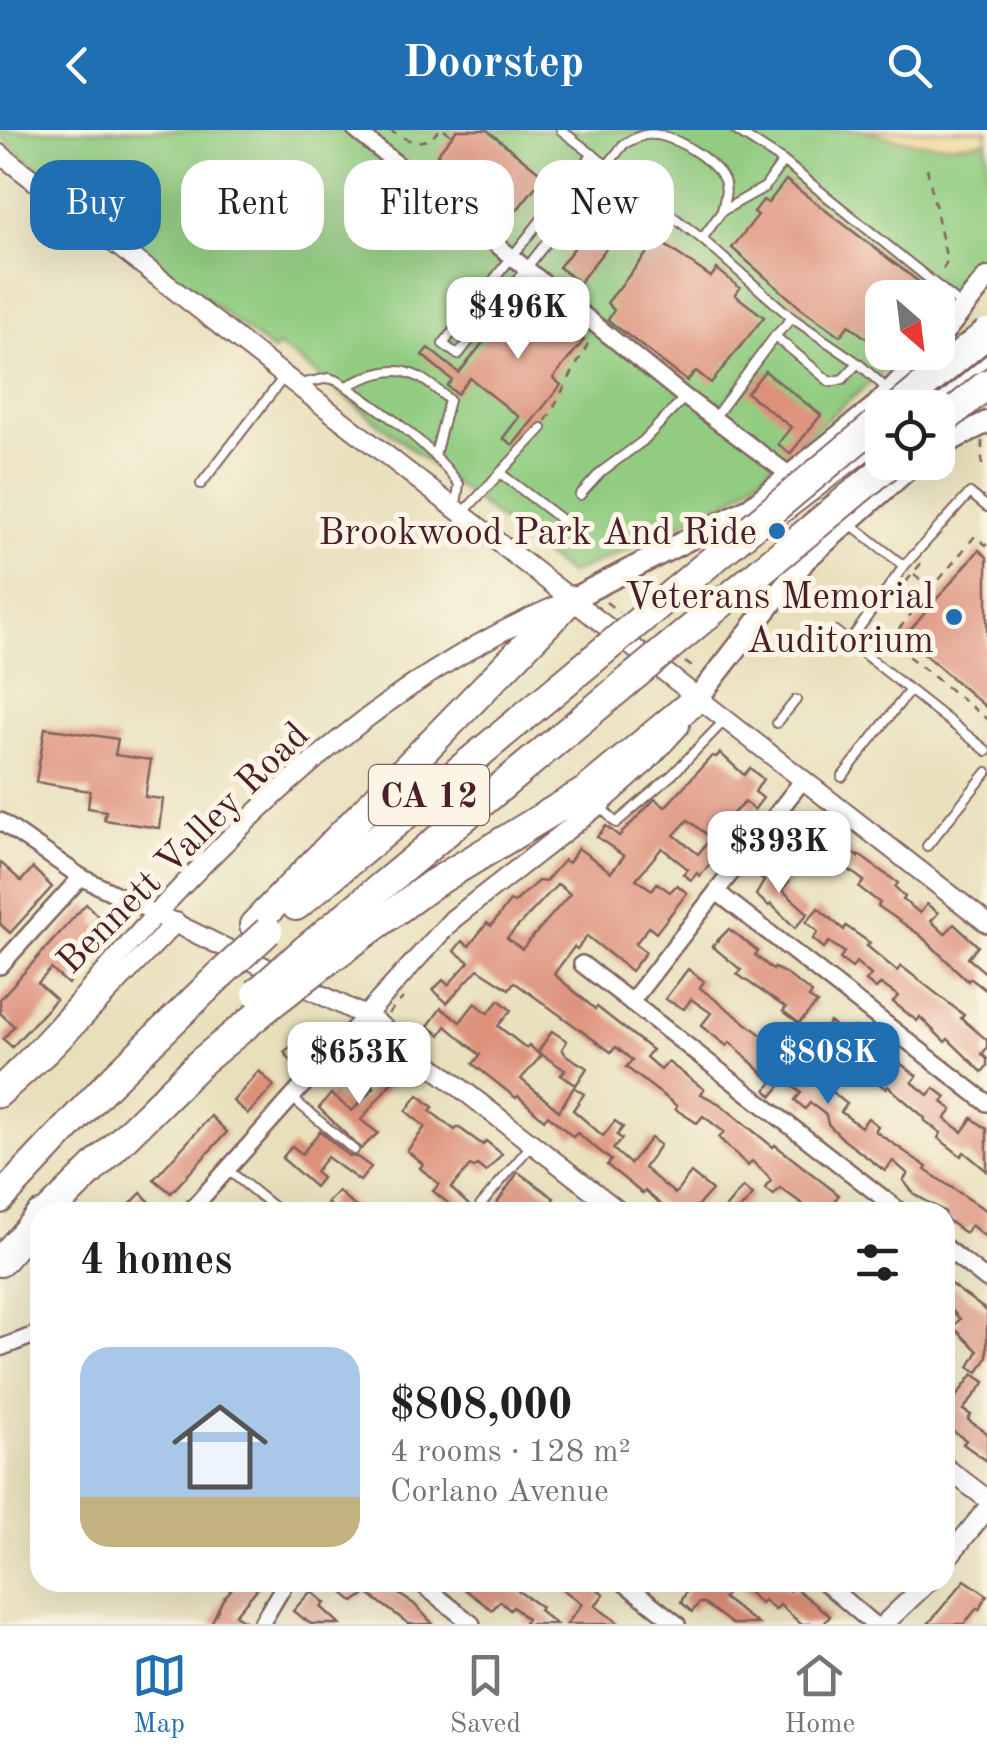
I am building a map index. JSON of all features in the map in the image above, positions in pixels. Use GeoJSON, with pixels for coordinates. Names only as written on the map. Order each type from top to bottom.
{"type":"FeatureCollection","features":[{"type":"Feature","properties":{"kind":"highway","name":"CA 12"},"geometry":{"type":"LineString","coordinates":[[899,390],[987,333]]}},
{"type":"Feature","properties":{"kind":"highway"},"geometry":{"type":"LineString","coordinates":[[955,411],[987,384]]}},
{"type":"Feature","properties":{"kind":"highway","name":"CA 12"},"geometry":{"type":"LineString","coordinates":[[0,1199],[261,928],[591,661],[865,419]]}},
{"type":"Feature","properties":{"kind":"highway","name":"CA 12"},"geometry":{"type":"LineString","coordinates":[[56,1202],[196,1049],[316,956],[616,691],[870,480]]}},
{"type":"Feature","properties":{"kind":"highway"},"geometry":{"type":"LineString","coordinates":[[261,928],[570,600]]}},
{"type":"Feature","properties":{"kind":"highway"},"geometry":{"type":"LineString","coordinates":[[316,956],[586,791],[698,698]]}},
{"type":"Feature","properties":{"kind":"highway"},"geometry":{"type":"LineString","coordinates":[[7,1254],[30,1230]]}},
{"type":"Feature","properties":{"kind":"main road"},"geometry":{"type":"LineString","coordinates":[[975,293],[978,313],[987,325]]}},
{"type":"Feature","properties":{"kind":"main road"},"geometry":{"type":"LineString","coordinates":[[955,318],[975,293]]}},
{"type":"Feature","properties":{"kind":"main road","name":"Bennett Valley Road"},"geometry":{"type":"LineString","coordinates":[[896,390],[913,370]]}},
{"type":"Feature","properties":{"kind":"main road","name":"Bennett Valley Road"},"geometry":{"type":"LineString","coordinates":[[570,600],[736,517],[865,416]]}},
{"type":"Feature","properties":{"kind":"main road"},"geometry":{"type":"LineString","coordinates":[[955,447],[985,432]]}},
{"type":"Feature","properties":{"kind":"main road"},"geometry":{"type":"LineString","coordinates":[[698,698],[792,575],[847,521],[905,480]]}},
{"type":"Feature","properties":{"kind":"street"},"geometry":{"type":"LineString","coordinates":[[355,130],[684,397],[791,476]]}},
{"type":"Feature","properties":{"kind":"street"},"geometry":{"type":"LineString","coordinates":[[0,154],[987,924]]}},
{"type":"Feature","properties":{"kind":"street","name":"Bennett Valley Road"},"geometry":{"type":"LineString","coordinates":[[0,1084],[256,811],[339,739],[408,689],[497,633],[570,600]]}},
{"type":"Feature","properties":{"kind":"street"},"geometry":{"type":"LineString","coordinates":[[198,1202],[454,920],[660,750],[698,698]]}},
{"type":"Feature","properties":{"kind":"street"},"geometry":{"type":"LineString","coordinates":[[631,1002],[802,781]]}},
{"type":"Feature","properties":{"kind":"street"},"geometry":{"type":"LineString","coordinates":[[0,821],[82,877],[365,1016],[607,1202]]}},
{"type":"Feature","properties":{"kind":"street"},"geometry":{"type":"LineString","coordinates":[[0,966],[82,877]]}},
{"type":"Feature","properties":{"kind":"street"},"geometry":{"type":"LineString","coordinates":[[717,892],[987,1102]]}},
{"type":"Feature","properties":{"kind":"street","name":"Bennett Valley Road"},"geometry":{"type":"LineString","coordinates":[[0,1098],[51,1052],[176,922]]}},
{"type":"Feature","properties":{"kind":"street"},"geometry":{"type":"LineString","coordinates":[[582,964],[887,1202]]}},
{"type":"Feature","properties":{"kind":"street"},"geometry":{"type":"LineString","coordinates":[[955,1255],[987,1280]]}},
{"type":"Feature","properties":{"kind":"street"},"geometry":{"type":"LineString","coordinates":[[0,1348],[30,1337]]}},
{"type":"Feature","properties":{"kind":"street"},"geometry":{"type":"LineString","coordinates":[[955,1475],[987,1500]]}},
{"type":"Feature","properties":{"kind":"street"},"geometry":{"type":"LineString","coordinates":[[955,1549],[987,1510]]}},
{"type":"Feature","properties":{"kind":"street"},"geometry":{"type":"LineString","coordinates":[[265,1622],[281,1592]]}},
{"type":"Feature","properties":{"kind":"street"},"geometry":{"type":"LineString","coordinates":[[432,1592],[472,1624]]}},
{"type":"Feature","properties":{"kind":"street"},"geometry":{"type":"LineString","coordinates":[[636,1592],[677,1624]]}},
{"type":"Feature","properties":{"kind":"street"},"geometry":{"type":"LineString","coordinates":[[836,1592],[873,1624]]}},
{"type":"Feature","properties":{"kind":"street"},"geometry":{"type":"LineString","coordinates":[[884,1624],[918,1592]]}},
{"type":"Feature","properties":{"kind":"lane"},"geometry":{"type":"LineString","coordinates":[[561,130],[601,160]]}},
{"type":"Feature","properties":{"kind":"lane"},"geometry":{"type":"LineString","coordinates":[[734,130],[975,293]]}},
{"type":"Feature","properties":{"kind":"lane"},"geometry":{"type":"LineString","coordinates":[[611,160],[624,144],[650,132],[668,136],[696,152],[722,176],[726,191],[722,211],[702,239]]}},
{"type":"Feature","properties":{"kind":"lane"},"geometry":{"type":"LineString","coordinates":[[540,250],[458,356],[443,344],[593,154]]}},
{"type":"Feature","properties":{"kind":"lane"},"geometry":{"type":"LineString","coordinates":[[722,211],[765,187],[784,162]]}},
{"type":"Feature","properties":{"kind":"lane"},"geometry":{"type":"LineString","coordinates":[[674,217],[792,318],[890,390]]}},
{"type":"Feature","properties":{"kind":"lane"},"geometry":{"type":"LineString","coordinates":[[714,418],[792,318]]}},
{"type":"Feature","properties":{"kind":"lane"},"geometry":{"type":"LineString","coordinates":[[775,336],[834,383],[858,363]]}},
{"type":"Feature","properties":{"kind":"lane"},"geometry":{"type":"LineString","coordinates":[[949,390],[987,360]]}},
{"type":"Feature","properties":{"kind":"lane"},"geometry":{"type":"LineString","coordinates":[[346,386],[382,370],[420,374],[449,400],[435,455]]}},
{"type":"Feature","properties":{"kind":"lane"},"geometry":{"type":"LineString","coordinates":[[201,484],[290,381],[329,378],[346,386],[435,455],[460,484],[458,512]]}},
{"type":"Feature","properties":{"kind":"lane"},"geometry":{"type":"LineString","coordinates":[[580,495],[643,440],[684,397]]}},
{"type":"Feature","properties":{"kind":"lane"},"geometry":{"type":"LineString","coordinates":[[458,512],[542,428]]}},
{"type":"Feature","properties":{"kind":"lane"},"geometry":{"type":"LineString","coordinates":[[777,524],[865,457]]}},
{"type":"Feature","properties":{"kind":"lane"},"geometry":{"type":"LineString","coordinates":[[500,473],[563,521]]}},
{"type":"Feature","properties":{"kind":"lane"},"geometry":{"type":"LineString","coordinates":[[849,642],[904,566],[970,493],[987,507]]}},
{"type":"Feature","properties":{"kind":"lane"},"geometry":{"type":"LineString","coordinates":[[847,521],[904,566]]}},
{"type":"Feature","properties":{"kind":"lane"},"geometry":{"type":"LineString","coordinates":[[836,631],[987,751]]}},
{"type":"Feature","properties":{"kind":"lane"},"geometry":{"type":"LineString","coordinates":[[842,777],[910,690]]}},
{"type":"Feature","properties":{"kind":"lane"},"geometry":{"type":"LineString","coordinates":[[777,723],[796,700]]}},
{"type":"Feature","properties":{"kind":"lane"},"geometry":{"type":"LineString","coordinates":[[598,805],[616,823],[726,720]]}},
{"type":"Feature","properties":{"kind":"lane"},"geometry":{"type":"LineString","coordinates":[[660,750],[678,768]]}},
{"type":"Feature","properties":{"kind":"lane"},"geometry":{"type":"LineString","coordinates":[[927,846],[986,774]]}},
{"type":"Feature","properties":{"kind":"lane"},"geometry":{"type":"LineString","coordinates":[[292,1098],[354,1150]]}},
{"type":"Feature","properties":{"kind":"lane"},"geometry":{"type":"LineString","coordinates":[[483,1202],[532,1144]]}},
{"type":"Feature","properties":{"kind":"lane"},"geometry":{"type":"LineString","coordinates":[[228,1170],[268,1202]]}},
{"type":"Feature","properties":{"kind":"path"},"geometry":{"type":"LineString","coordinates":[[387,132],[416,142],[432,139],[441,130],[452,136]]}},
{"type":"Feature","properties":{"kind":"path"},"geometry":{"type":"LineString","coordinates":[[928,168],[947,261],[941,274]]}},
{"type":"Feature","properties":{"kind":"path"},"geometry":{"type":"LineString","coordinates":[[542,428],[598,326]]}},
{"type":"Feature","properties":{"kind":"path"},"geometry":{"type":"LineString","coordinates":[[969,446],[985,432]]}},
{"type":"Feature","properties":{"kind":"path"},"geometry":{"type":"LineString","coordinates":[[982,465],[985,432]]}},
{"type":"Feature","properties":{"kind":"path"},"geometry":{"type":"LineString","coordinates":[[987,546],[975,536],[889,640],[987,719]]}},
{"type":"Feature","properties":{"kind":"path"},"geometry":{"type":"LineString","coordinates":[[898,592],[928,556]]}},
{"type":"Feature","properties":{"kind":"path"},"geometry":{"type":"LineString","coordinates":[[913,574],[938,598]]}},
{"type":"Feature","properties":{"kind":"green space"},"geometry":{"type":"Polygon","coordinates":[[[0,130],[987,130],[987,256],[955,295],[955,280],[865,280],[865,370],[885,370],[735,497],[569,574],[295,357],[278,346],[273,351],[144,250],[161,250],[161,160],[30,162],[0,136],[0,130]]]}},
{"type":"Feature","properties":{"kind":"sand"},"geometry":{"type":"Polygon","coordinates":[[[865,130],[987,130],[987,141],[925,143],[865,130]]]}},
{"type":"Feature","properties":{"kind":"building"},"geometry":{"type":"Polygon","coordinates":[[[457,130],[487,130],[534,168],[534,189],[514,214],[514,160],[444,160],[437,154],[457,130]]]}},
{"type":"Feature","properties":{"kind":"building"},"geometry":{"type":"Polygon","coordinates":[[[786,180],[916,280],[865,280],[865,338],[849,325],[840,336],[802,309],[732,248],[758,215],[754,212],[763,200],[768,203],[786,180]]]}},
{"type":"Feature","properties":{"kind":"building"},"geometry":{"type":"Polygon","coordinates":[[[573,250],[605,250],[579,283],[559,267],[573,250]]]}},
{"type":"Feature","properties":{"kind":"building"},"geometry":{"type":"Polygon","coordinates":[[[643,250],[672,250],[711,277],[717,269],[740,288],[735,295],[764,317],[711,383],[696,371],[687,381],[608,320],[614,310],[607,303],[647,253],[643,250]]]}},
{"type":"Feature","properties":{"kind":"building"},"geometry":{"type":"Polygon","coordinates":[[[523,292],[584,340],[553,378],[561,385],[513,445],[503,438],[519,417],[470,378],[457,394],[447,386],[452,380],[422,355],[428,348],[459,373],[523,292]]]}},
{"type":"Feature","properties":{"kind":"building"},"geometry":{"type":"Polygon","coordinates":[[[765,371],[821,415],[790,454],[778,444],[791,427],[747,393],[765,371]]]}},
{"type":"Feature","properties":{"kind":"building","name":"Veterans Memorial Auditorium"},"geometry":{"type":"Polygon","coordinates":[[[979,550],[987,557],[987,708],[904,637],[979,550]]]}},
{"type":"Feature","properties":{"kind":"building"},"geometry":{"type":"Polygon","coordinates":[[[45,728],[118,739],[115,755],[151,760],[145,797],[163,799],[159,828],[104,820],[106,811],[88,808],[90,791],[36,782],[45,728]]]}},
{"type":"Feature","properties":{"kind":"building"},"geometry":{"type":"Polygon","coordinates":[[[720,753],[744,775],[750,768],[763,779],[755,792],[763,798],[754,810],[745,802],[731,815],[735,818],[721,835],[729,841],[700,876],[697,873],[691,880],[683,874],[688,869],[662,848],[636,879],[652,890],[657,883],[670,892],[677,885],[687,893],[656,933],[649,927],[635,944],[646,952],[631,971],[587,936],[554,974],[652,1050],[646,1057],[661,1070],[668,1062],[704,1089],[701,1094],[720,1104],[839,1195],[833,1202],[800,1202],[780,1188],[774,1195],[765,1188],[771,1181],[767,1175],[752,1161],[748,1166],[719,1138],[724,1132],[703,1116],[697,1123],[675,1109],[677,1106],[626,1067],[632,1060],[616,1047],[611,1052],[514,982],[509,989],[478,969],[447,1003],[433,990],[443,980],[448,985],[469,962],[454,951],[462,941],[469,946],[510,901],[514,903],[538,881],[545,882],[564,860],[569,863],[578,848],[611,872],[624,856],[597,837],[606,826],[619,836],[655,799],[665,807],[712,756],[720,753]],[[688,820],[674,835],[698,854],[711,838],[688,820]],[[558,884],[507,938],[522,949],[570,894],[558,884]]]}},
{"type":"Feature","properties":{"kind":"building"},"geometry":{"type":"Polygon","coordinates":[[[815,819],[846,841],[843,845],[858,857],[898,883],[895,887],[905,897],[903,900],[920,913],[927,904],[938,913],[931,921],[945,934],[954,924],[978,946],[968,958],[987,974],[987,991],[970,978],[968,981],[920,935],[878,906],[880,903],[859,887],[864,881],[844,866],[838,873],[804,841],[797,849],[786,840],[798,825],[804,829],[815,819]]]}},
{"type":"Feature","properties":{"kind":"building"},"geometry":{"type":"Polygon","coordinates":[[[0,862],[21,881],[33,868],[52,887],[10,933],[0,924],[0,862]]]}},
{"type":"Feature","properties":{"kind":"building"},"geometry":{"type":"Polygon","coordinates":[[[765,865],[789,881],[782,890],[808,913],[795,928],[756,895],[764,881],[757,875],[765,865]]]}},
{"type":"Feature","properties":{"kind":"building"},"geometry":{"type":"Polygon","coordinates":[[[86,904],[98,916],[94,921],[111,937],[68,984],[51,969],[38,983],[56,999],[12,1047],[3,1039],[14,1026],[0,1013],[0,999],[86,904]]]}},
{"type":"Feature","properties":{"kind":"building"},"geometry":{"type":"Polygon","coordinates":[[[818,908],[844,930],[846,926],[870,943],[867,946],[897,971],[901,966],[964,1015],[961,1018],[987,1040],[982,1054],[987,1066],[982,1072],[948,1039],[945,1042],[920,1017],[917,1021],[893,1002],[898,996],[881,984],[876,989],[866,981],[871,975],[856,962],[852,968],[840,959],[844,952],[829,942],[824,948],[813,939],[818,932],[806,922],[818,908]]]}},
{"type":"Feature","properties":{"kind":"building"},"geometry":{"type":"Polygon","coordinates":[[[729,929],[758,951],[755,955],[773,970],[785,973],[812,993],[809,998],[817,1003],[799,1023],[783,1011],[786,1008],[737,974],[741,970],[712,946],[729,929]]]}},
{"type":"Feature","properties":{"kind":"building"},"geometry":{"type":"Polygon","coordinates":[[[688,969],[704,981],[700,988],[776,1046],[765,1060],[781,1071],[791,1059],[847,1104],[841,1112],[861,1127],[868,1118],[878,1126],[875,1131],[987,1211],[987,1238],[971,1225],[965,1233],[955,1226],[955,1202],[928,1202],[914,1194],[903,1180],[908,1174],[893,1161],[885,1171],[844,1140],[828,1124],[826,1115],[810,1103],[805,1109],[795,1100],[801,1093],[785,1080],[772,1096],[766,1090],[772,1082],[730,1042],[727,1046],[701,1026],[711,1013],[691,999],[684,1009],[665,999],[688,969]]]}},
{"type":"Feature","properties":{"kind":"building"},"geometry":{"type":"Polygon","coordinates":[[[499,1000],[511,1010],[498,1026],[541,1056],[521,1079],[559,1111],[574,1087],[584,1094],[573,1110],[603,1136],[615,1121],[623,1127],[617,1135],[622,1139],[613,1149],[630,1164],[651,1138],[660,1145],[644,1168],[675,1194],[691,1173],[712,1190],[701,1202],[658,1202],[645,1191],[643,1194],[607,1165],[611,1160],[577,1133],[573,1137],[548,1115],[544,1120],[473,1064],[480,1055],[446,1026],[440,1035],[428,1026],[441,1008],[460,1022],[475,1003],[488,1013],[499,1000]]]}},
{"type":"Feature","properties":{"kind":"building"},"geometry":{"type":"Polygon","coordinates":[[[830,1022],[847,1037],[855,1027],[878,1050],[917,1076],[912,1082],[928,1095],[934,1088],[946,1097],[942,1102],[952,1110],[945,1119],[962,1132],[972,1118],[987,1129],[987,1171],[938,1138],[941,1133],[888,1086],[886,1089],[873,1079],[876,1075],[860,1063],[857,1067],[836,1050],[821,1033],[830,1022]]]}},
{"type":"Feature","properties":{"kind":"building"},"geometry":{"type":"Polygon","coordinates":[[[552,1031],[567,1041],[562,1049],[566,1055],[587,1068],[576,1085],[561,1075],[565,1070],[538,1052],[552,1031]]]}},
{"type":"Feature","properties":{"kind":"building"},"geometry":{"type":"Polygon","coordinates":[[[298,1041],[309,1057],[296,1067],[284,1052],[298,1041]]]}},
{"type":"Feature","properties":{"kind":"building"},"geometry":{"type":"Polygon","coordinates":[[[373,1060],[395,1078],[361,1120],[378,1133],[361,1149],[319,1108],[331,1094],[352,1111],[374,1087],[361,1076],[373,1060]]]}},
{"type":"Feature","properties":{"kind":"building"},"geometry":{"type":"Polygon","coordinates":[[[259,1071],[274,1086],[248,1114],[233,1101],[259,1071]]]}},
{"type":"Feature","properties":{"kind":"building"},"geometry":{"type":"Polygon","coordinates":[[[418,1095],[433,1107],[430,1111],[455,1130],[458,1127],[483,1145],[486,1141],[502,1154],[486,1172],[477,1165],[470,1166],[451,1188],[466,1202],[447,1202],[433,1191],[439,1184],[407,1151],[425,1127],[406,1111],[418,1095]]]}},
{"type":"Feature","properties":{"kind":"building"},"geometry":{"type":"Polygon","coordinates":[[[211,1116],[227,1132],[171,1193],[154,1179],[211,1116]]]}},
{"type":"Feature","properties":{"kind":"building"},"geometry":{"type":"Polygon","coordinates":[[[320,1131],[349,1156],[371,1167],[360,1181],[327,1157],[315,1172],[322,1178],[315,1187],[282,1158],[292,1146],[302,1154],[320,1131]]]}},
{"type":"Feature","properties":{"kind":"building"},"geometry":{"type":"Polygon","coordinates":[[[518,1172],[554,1198],[551,1202],[498,1202],[518,1172]]]}},
{"type":"Feature","properties":{"kind":"building"},"geometry":{"type":"Polygon","coordinates":[[[743,1187],[753,1195],[747,1202],[730,1202],[743,1187]]]}},
{"type":"Feature","properties":{"kind":"building"},"geometry":{"type":"Polygon","coordinates":[[[338,1191],[350,1202],[328,1202],[338,1191]]]}},
{"type":"Feature","properties":{"kind":"building"},"geometry":{"type":"Polygon","coordinates":[[[141,1193],[150,1202],[132,1202],[141,1193]]]}},
{"type":"Feature","properties":{"kind":"building"},"geometry":{"type":"Polygon","coordinates":[[[955,1287],[987,1311],[987,1358],[978,1372],[969,1367],[978,1351],[955,1329],[960,1319],[955,1314],[955,1287]]]}},
{"type":"Feature","properties":{"kind":"building"},"geometry":{"type":"Polygon","coordinates":[[[973,1374],[985,1382],[963,1410],[971,1415],[968,1420],[987,1433],[987,1461],[963,1444],[966,1440],[955,1433],[955,1398],[973,1374]]]}},
{"type":"Feature","properties":{"kind":"building"},"geometry":{"type":"Polygon","coordinates":[[[965,1580],[987,1595],[979,1610],[964,1624],[928,1624],[955,1592],[965,1580]]]}},
{"type":"Feature","properties":{"kind":"building"},"geometry":{"type":"Polygon","coordinates":[[[229,1592],[255,1592],[235,1615],[250,1624],[211,1624],[229,1592]]]}},
{"type":"Feature","properties":{"kind":"building"},"geometry":{"type":"Polygon","coordinates":[[[312,1592],[325,1603],[321,1607],[340,1624],[311,1624],[293,1611],[312,1592]]]}},
{"type":"Feature","properties":{"kind":"building"},"geometry":{"type":"Polygon","coordinates":[[[342,1592],[395,1592],[433,1624],[409,1624],[367,1593],[354,1602],[342,1592]]]}},
{"type":"Feature","properties":{"kind":"building"},"geometry":{"type":"Polygon","coordinates":[[[468,1592],[520,1592],[556,1624],[523,1624],[527,1619],[500,1601],[492,1610],[468,1592]]]}},
{"type":"Feature","properties":{"kind":"building"},"geometry":{"type":"Polygon","coordinates":[[[566,1592],[601,1592],[604,1594],[595,1606],[620,1624],[567,1624],[582,1604],[566,1592]]]}},
{"type":"Feature","properties":{"kind":"building"},"geometry":{"type":"Polygon","coordinates":[[[686,1592],[728,1592],[723,1598],[758,1624],[732,1624],[704,1603],[692,1612],[681,1602],[686,1592]]]}},
{"type":"Feature","properties":{"kind":"building"},"geometry":{"type":"Polygon","coordinates":[[[748,1592],[800,1592],[830,1616],[824,1624],[801,1624],[780,1605],[775,1610],[764,1600],[761,1604],[748,1592]]]}},
{"type":"Feature","properties":{"kind":"place","name":"Brookwood Park And Ride"},"geometry":{"type":"Point","coordinates":[777,531]}},
{"type":"Feature","properties":{"kind":"place","name":"Veterans Memorial Auditorium"},"geometry":{"type":"Point","coordinates":[954,617]}}]}
